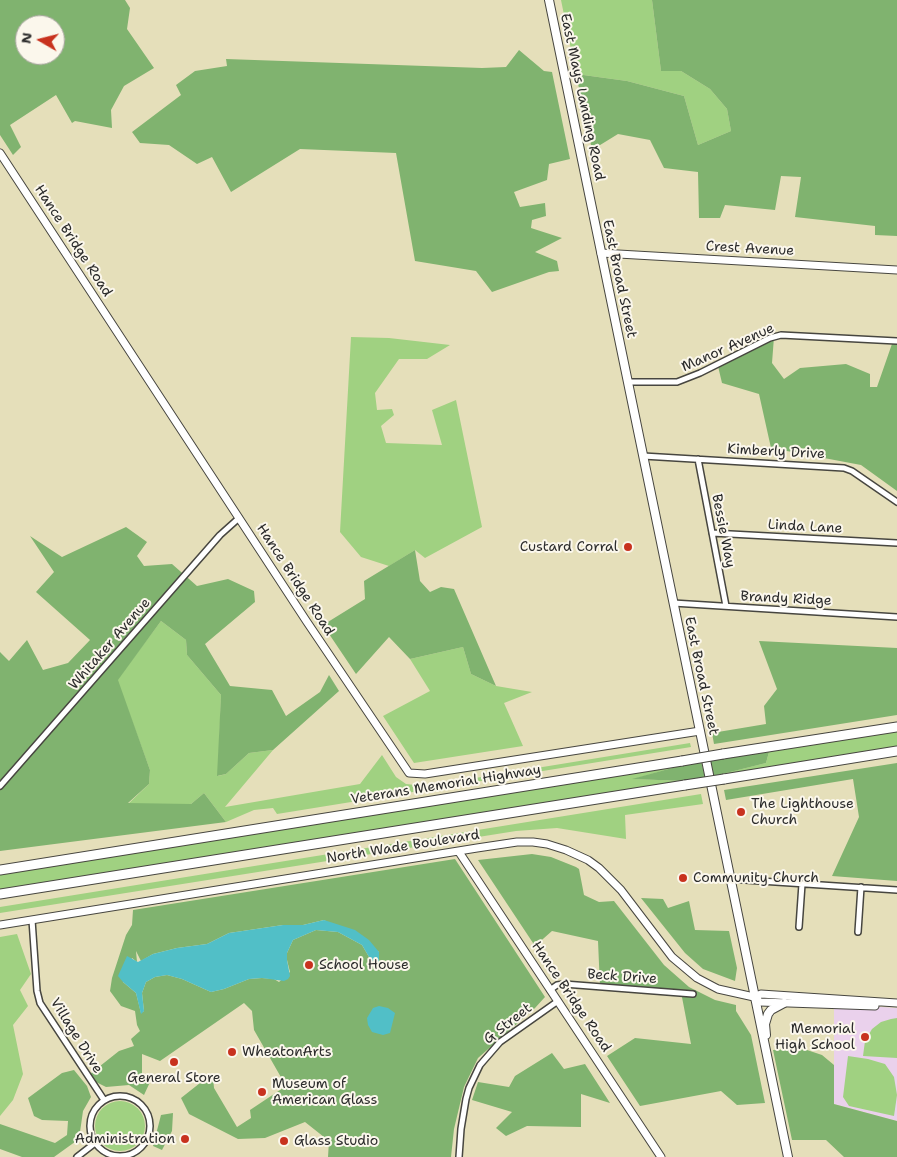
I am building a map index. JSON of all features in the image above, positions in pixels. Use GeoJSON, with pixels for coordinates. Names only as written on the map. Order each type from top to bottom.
{"type":"FeatureCollection","features":[{"type":"Feature","properties":{"kind":"highway","name":"Veterans Memorial Highway"},"geometry":{"type":"LineString","coordinates":[[0,870],[897,727]]}},
{"type":"Feature","properties":{"kind":"highway"},"geometry":{"type":"LineString","coordinates":[[0,894],[897,751]]}},
{"type":"Feature","properties":{"kind":"main road","name":"East Mays Landing Road"},"geometry":{"type":"LineString","coordinates":[[549,0],[590,199]]}},
{"type":"Feature","properties":{"kind":"main road","name":"East Broad Street"},"geometry":{"type":"LineString","coordinates":[[590,199],[788,1157]]}},
{"type":"Feature","properties":{"kind":"main road"},"geometry":{"type":"LineString","coordinates":[[765,1047],[768,1014],[771,1010],[784,1004]]}},
{"type":"Feature","properties":{"kind":"street","name":"Hance Bridge Road"},"geometry":{"type":"LineString","coordinates":[[0,153],[405,770],[409,773],[425,774],[700,731]]}},
{"type":"Feature","properties":{"kind":"street","name":"Crest Avenue"},"geometry":{"type":"LineString","coordinates":[[601,253],[897,270]]}},
{"type":"Feature","properties":{"kind":"street","name":"Manor Avenue"},"geometry":{"type":"LineString","coordinates":[[628,382],[677,382],[700,373],[770,338],[781,335],[897,341]]}},
{"type":"Feature","properties":{"kind":"street","name":"Kimberly Drive"},"geometry":{"type":"LineString","coordinates":[[643,456],[844,468],[852,471],[897,502]]}},
{"type":"Feature","properties":{"kind":"street","name":"Bessie Way"},"geometry":{"type":"LineString","coordinates":[[698,459],[726,606]]}},
{"type":"Feature","properties":{"kind":"street","name":"Whitaker Avenue"},"geometry":{"type":"LineString","coordinates":[[0,786],[220,535],[239,518]]}},
{"type":"Feature","properties":{"kind":"street","name":"Linda Lane"},"geometry":{"type":"LineString","coordinates":[[712,533],[897,543]]}},
{"type":"Feature","properties":{"kind":"street","name":"Brandy Ridge"},"geometry":{"type":"LineString","coordinates":[[673,603],[897,617]]}},
{"type":"Feature","properties":{"kind":"street","name":"North Wade Boulevard"},"geometry":{"type":"LineString","coordinates":[[0,925],[522,842],[547,844],[577,854],[609,876],[672,957],[696,978],[726,992],[754,997],[760,1002],[897,1008]]}},
{"type":"Feature","properties":{"kind":"street","name":"Hance Bridge Road"},"geometry":{"type":"LineString","coordinates":[[459,852],[661,1157]]}},
{"type":"Feature","properties":{"kind":"street"},"geometry":{"type":"LineString","coordinates":[[730,880],[897,890]]}},
{"type":"Feature","properties":{"kind":"street"},"geometry":{"type":"LineString","coordinates":[[799,927],[802,884]]}},
{"type":"Feature","properties":{"kind":"street"},"geometry":{"type":"LineString","coordinates":[[858,932],[861,887]]}},
{"type":"Feature","properties":{"kind":"street","name":"Village Drive"},"geometry":{"type":"LineString","coordinates":[[32,920],[40,1002],[104,1100]]}},
{"type":"Feature","properties":{"kind":"street","name":"Beck Drive"},"geometry":{"type":"LineString","coordinates":[[550,990],[564,984],[692,994]]}},
{"type":"Feature","properties":{"kind":"street","name":"North Wade Boulevard"},"geometry":{"type":"LineString","coordinates":[[754,997],[761,994],[897,1003]]}},
{"type":"Feature","properties":{"kind":"street","name":"G Street"},"geometry":{"type":"LineString","coordinates":[[459,1157],[466,1099],[480,1065],[500,1042],[558,1001]]}},
{"type":"Feature","properties":{"kind":"street"},"geometry":{"type":"LineString","coordinates":[[125,1096],[137,1100],[145,1109],[150,1121],[150,1133],[145,1144],[136,1152],[126,1156],[113,1156],[103,1151],[96,1143],[91,1132],[91,1120],[96,1108],[104,1100],[125,1096]]}},
{"type":"Feature","properties":{"kind":"street"},"geometry":{"type":"LineString","coordinates":[[77,1157],[96,1143]]}},
{"type":"Feature","properties":{"kind":"shaded area","name":"Memorial High School"},"geometry":{"type":"Polygon","coordinates":[[[834,1004],[897,1008],[897,1121],[834,1104],[834,1004]]]}},
{"type":"Feature","properties":{"kind":"green space"},"geometry":{"type":"Polygon","coordinates":[[[0,0],[125,0],[130,8],[127,29],[154,68],[124,86],[111,110],[112,128],[75,121],[72,123],[56,95],[10,125],[21,147],[13,155],[0,135],[0,0]]]}},
{"type":"Feature","properties":{"kind":"green space"},"geometry":{"type":"Polygon","coordinates":[[[561,0],[652,0],[661,71],[681,71],[710,89],[727,109],[731,131],[698,145],[684,96],[627,81],[576,74],[561,0]]]}},
{"type":"Feature","properties":{"kind":"green space"},"geometry":{"type":"Polygon","coordinates":[[[652,0],[897,0],[897,236],[875,235],[875,226],[795,217],[801,177],[781,176],[775,210],[725,205],[720,218],[699,218],[698,172],[664,168],[650,140],[618,134],[592,150],[576,74],[627,81],[684,96],[698,145],[731,131],[727,109],[710,89],[681,71],[661,71],[652,0]]]}},
{"type":"Feature","properties":{"kind":"green space"},"geometry":{"type":"Polygon","coordinates":[[[519,50],[544,71],[552,72],[570,159],[549,164],[547,180],[514,192],[520,207],[545,203],[546,216],[532,220],[531,228],[562,238],[535,252],[557,261],[559,271],[549,272],[492,292],[476,271],[415,261],[396,153],[300,149],[231,192],[212,157],[197,164],[169,145],[140,143],[132,132],[181,95],[176,85],[195,71],[227,66],[226,59],[482,68],[506,67],[519,50]]]}},
{"type":"Feature","properties":{"kind":"green space"},"geometry":{"type":"Polygon","coordinates":[[[351,337],[389,338],[450,345],[427,359],[399,359],[375,393],[377,410],[392,409],[394,415],[381,426],[386,443],[442,445],[432,410],[456,400],[482,527],[425,558],[415,550],[389,566],[361,557],[340,532],[351,337]]]}},
{"type":"Feature","properties":{"kind":"green space"},"geometry":{"type":"Polygon","coordinates":[[[774,337],[772,363],[784,379],[800,368],[846,364],[870,374],[870,387],[877,387],[893,341],[897,341],[897,491],[861,465],[771,448],[759,394],[722,383],[717,362],[774,337]]]}},
{"type":"Feature","properties":{"kind":"green space"},"geometry":{"type":"Polygon","coordinates":[[[126,527],[147,542],[137,556],[144,566],[172,564],[197,586],[228,579],[254,591],[255,602],[205,644],[230,686],[272,690],[286,716],[320,692],[329,675],[339,691],[273,750],[249,753],[226,774],[217,776],[221,695],[187,655],[186,640],[161,621],[118,680],[150,770],[149,784],[128,803],[191,804],[204,793],[226,822],[0,851],[0,652],[9,661],[27,640],[43,670],[68,663],[90,640],[36,592],[54,572],[30,536],[62,557],[126,527]]]}},
{"type":"Feature","properties":{"kind":"green space"},"geometry":{"type":"Polygon","coordinates":[[[415,550],[420,581],[430,592],[441,587],[454,589],[496,686],[471,674],[463,647],[410,659],[389,637],[356,674],[323,625],[365,599],[364,581],[415,550]]]}},
{"type":"Feature","properties":{"kind":"green space"},"geometry":{"type":"Polygon","coordinates":[[[161,621],[186,640],[187,655],[221,695],[218,776],[226,774],[249,753],[273,750],[225,807],[360,784],[382,755],[396,777],[406,784],[426,786],[690,743],[691,747],[277,814],[273,808],[254,810],[226,822],[204,793],[191,804],[128,804],[149,784],[150,770],[117,680],[161,621]]]}},
{"type":"Feature","properties":{"kind":"green space"},"geometry":{"type":"Polygon","coordinates":[[[759,641],[897,648],[897,715],[714,744],[712,733],[766,724],[764,706],[777,689],[759,641]]]}},
{"type":"Feature","properties":{"kind":"green space"},"geometry":{"type":"Polygon","coordinates":[[[463,647],[471,674],[496,686],[532,692],[504,703],[523,746],[414,763],[383,716],[430,691],[410,659],[463,647]]]}},
{"type":"Feature","properties":{"kind":"green space"},"geometry":{"type":"Polygon","coordinates":[[[897,729],[897,748],[724,776],[721,774],[766,763],[769,752],[723,759],[723,757],[897,729]]]}},
{"type":"Feature","properties":{"kind":"green space"},"geometry":{"type":"Polygon","coordinates":[[[769,752],[766,763],[714,776],[710,760],[769,752]]]}},
{"type":"Feature","properties":{"kind":"green space"},"geometry":{"type":"Polygon","coordinates":[[[701,761],[705,777],[684,781],[632,779],[683,765],[701,761]]]}},
{"type":"Feature","properties":{"kind":"green space"},"geometry":{"type":"Polygon","coordinates":[[[897,763],[897,881],[832,876],[859,817],[853,779],[726,800],[724,790],[897,763]]]}},
{"type":"Feature","properties":{"kind":"green space"},"geometry":{"type":"Polygon","coordinates":[[[683,765],[634,779],[684,781],[0,891],[0,874],[683,765]]]}},
{"type":"Feature","properties":{"kind":"green space"},"geometry":{"type":"Polygon","coordinates":[[[701,794],[703,804],[625,815],[626,839],[557,828],[516,831],[0,913],[0,907],[701,794]]]}},
{"type":"Feature","properties":{"kind":"green space"},"geometry":{"type":"Polygon","coordinates":[[[532,854],[551,857],[579,869],[584,895],[599,902],[614,901],[664,965],[689,987],[715,1000],[736,1005],[736,1011],[751,1035],[765,1103],[737,1105],[721,1091],[640,1106],[607,1056],[635,1038],[691,1044],[681,992],[600,987],[598,941],[552,931],[535,946],[478,860],[532,854]]]}},
{"type":"Feature","properties":{"kind":"green space"},"geometry":{"type":"Polygon","coordinates":[[[455,859],[545,997],[478,1058],[464,1087],[454,1129],[451,1157],[328,1157],[329,1141],[305,1122],[265,1138],[238,1139],[189,1114],[181,1098],[200,1083],[213,1077],[214,1088],[237,1127],[251,1118],[250,1110],[286,1086],[254,1030],[252,1011],[244,1003],[160,1061],[142,1054],[142,1073],[150,1082],[144,1095],[129,1085],[106,1087],[94,1081],[90,1074],[119,1051],[134,1046],[131,1039],[140,1031],[135,1011],[121,1006],[110,991],[112,978],[126,935],[132,925],[133,910],[455,859]],[[324,920],[303,925],[283,925],[229,933],[207,944],[177,948],[153,954],[141,961],[136,951],[137,962],[132,958],[123,982],[136,993],[141,1013],[144,1011],[142,993],[146,982],[155,977],[167,975],[182,979],[211,992],[249,979],[274,979],[279,982],[290,972],[287,953],[293,940],[316,930],[338,932],[362,945],[372,962],[379,952],[324,920]]]}},
{"type":"Feature","properties":{"kind":"green space"},"geometry":{"type":"Polygon","coordinates":[[[641,898],[663,899],[668,908],[689,901],[695,930],[729,931],[737,968],[735,981],[703,969],[685,953],[641,898]]]}},
{"type":"Feature","properties":{"kind":"green space"},"geometry":{"type":"Polygon","coordinates":[[[17,934],[31,974],[20,990],[28,1006],[13,1025],[23,1074],[13,1100],[0,1116],[0,937],[17,934]]]}},
{"type":"Feature","properties":{"kind":"green space"},"geometry":{"type":"Polygon","coordinates":[[[897,1018],[897,1058],[863,1056],[865,1041],[872,1029],[881,1022],[897,1018]]]}},
{"type":"Feature","properties":{"kind":"green space"},"geometry":{"type":"Polygon","coordinates":[[[801,1048],[822,1055],[834,1065],[834,1104],[897,1121],[897,1157],[844,1157],[826,1140],[792,1140],[773,1050],[801,1048]]]}},
{"type":"Feature","properties":{"kind":"green space"},"geometry":{"type":"Polygon","coordinates":[[[552,1053],[564,1069],[585,1064],[610,1103],[581,1094],[581,1127],[527,1126],[506,1136],[496,1128],[512,1112],[472,1100],[478,1082],[509,1087],[515,1076],[552,1053]]]}},
{"type":"Feature","properties":{"kind":"green space"},"geometry":{"type":"Polygon","coordinates":[[[848,1056],[885,1064],[894,1077],[897,1095],[894,1116],[849,1106],[843,1097],[848,1056]]]}},
{"type":"Feature","properties":{"kind":"green space"},"geometry":{"type":"Polygon","coordinates":[[[74,1070],[87,1086],[91,1097],[83,1111],[79,1139],[54,1157],[22,1157],[0,1149],[0,1124],[55,1143],[67,1135],[68,1121],[42,1120],[34,1116],[28,1098],[62,1073],[74,1070]]]}},
{"type":"Feature","properties":{"kind":"green space"},"geometry":{"type":"Polygon","coordinates":[[[125,1101],[138,1108],[144,1116],[144,1136],[138,1144],[130,1150],[115,1151],[102,1144],[96,1136],[95,1121],[102,1108],[110,1102],[125,1101]]]}},
{"type":"Feature","properties":{"kind":"green space"},"geometry":{"type":"Polygon","coordinates":[[[173,1113],[172,1131],[162,1150],[153,1146],[161,1115],[173,1113]]]}},
{"type":"Feature","properties":{"kind":"water"},"geometry":{"type":"Polygon","coordinates":[[[324,920],[355,930],[369,940],[379,952],[379,964],[372,962],[362,945],[338,932],[316,930],[293,940],[287,953],[290,976],[284,981],[262,978],[249,979],[211,992],[182,979],[167,975],[155,977],[146,982],[142,993],[144,1011],[141,1014],[136,993],[118,976],[127,956],[138,962],[153,954],[177,948],[207,944],[229,933],[283,925],[303,925],[324,920]]]}},
{"type":"Feature","properties":{"kind":"water"},"geometry":{"type":"Polygon","coordinates":[[[379,1006],[388,1008],[395,1013],[390,1033],[383,1035],[372,1032],[367,1018],[373,1008],[379,1006]]]}},
{"type":"Feature","properties":{"kind":"place","name":"Custard Corral"},"geometry":{"type":"Point","coordinates":[628,547]}},
{"type":"Feature","properties":{"kind":"place","name":"The Lighthouse Church"},"geometry":{"type":"Point","coordinates":[741,812]}},
{"type":"Feature","properties":{"kind":"place","name":"Community Church"},"geometry":{"type":"Point","coordinates":[683,878]}},
{"type":"Feature","properties":{"kind":"place","name":"School House"},"geometry":{"type":"Point","coordinates":[309,965]}},
{"type":"Feature","properties":{"kind":"place","name":"Memorial High School"},"geometry":{"type":"Point","coordinates":[865,1037]}},
{"type":"Feature","properties":{"kind":"place","name":"WheatonArts"},"geometry":{"type":"Point","coordinates":[232,1052]}},
{"type":"Feature","properties":{"kind":"place","name":"General Store"},"geometry":{"type":"Point","coordinates":[174,1062]}},
{"type":"Feature","properties":{"kind":"place","name":"Museum of American Glass"},"geometry":{"type":"Point","coordinates":[262,1092]}},
{"type":"Feature","properties":{"kind":"place","name":"Administration"},"geometry":{"type":"Point","coordinates":[185,1139]}},
{"type":"Feature","properties":{"kind":"place","name":"Glass Studio"},"geometry":{"type":"Point","coordinates":[284,1141]}}]}
